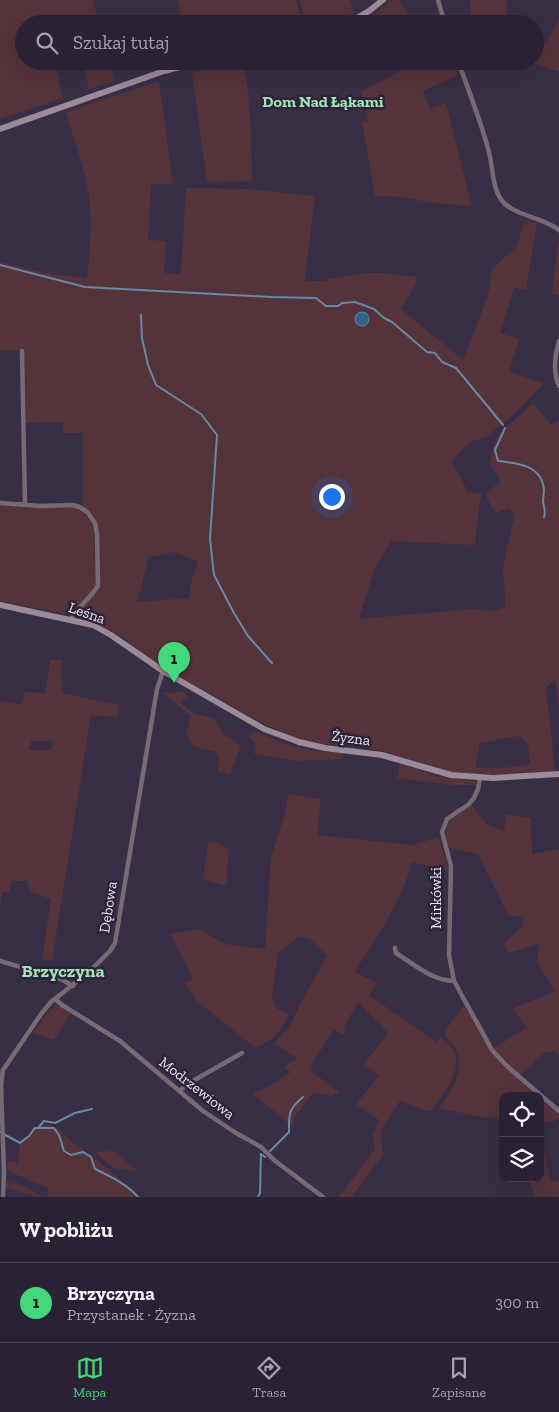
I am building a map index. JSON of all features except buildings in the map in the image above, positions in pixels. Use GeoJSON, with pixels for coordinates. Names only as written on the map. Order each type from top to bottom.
{"type":"FeatureCollection","features":[{"type":"Feature","properties":{"kind":"street"},"geometry":{"type":"LineString","coordinates":[[362,15],[383,0]]}},
{"type":"Feature","properties":{"kind":"street"},"geometry":{"type":"LineString","coordinates":[[438,0],[442,15]]}},
{"type":"Feature","properties":{"kind":"street"},"geometry":{"type":"LineString","coordinates":[[0,129],[168,70]]}},
{"type":"Feature","properties":{"kind":"street"},"geometry":{"type":"LineString","coordinates":[[461,70],[489,151],[498,192],[504,203],[559,230]]}},
{"type":"Feature","properties":{"kind":"street"},"geometry":{"type":"LineString","coordinates":[[559,341],[554,357],[556,380],[559,386]]}},
{"type":"Feature","properties":{"kind":"street"},"geometry":{"type":"LineString","coordinates":[[22,351],[25,504]]}},
{"type":"Feature","properties":{"kind":"street"},"geometry":{"type":"LineString","coordinates":[[0,503],[41,506],[72,505],[80,507],[95,523],[98,586],[79,606],[71,619]]}},
{"type":"Feature","properties":{"kind":"street","name":"Leśna"},"geometry":{"type":"LineString","coordinates":[[0,605],[92,625],[111,635],[156,666]]}},
{"type":"Feature","properties":{"kind":"street","name":"Żyzna"},"geometry":{"type":"LineString","coordinates":[[156,666],[274,734],[312,745],[382,754],[425,769],[451,775],[480,778],[559,774]]}},
{"type":"Feature","properties":{"kind":"street","name":"Dębowa"},"geometry":{"type":"LineString","coordinates":[[3,1197],[1,1084],[3,1070],[41,1014],[55,999],[73,986],[110,951],[115,943],[157,689],[163,671]]}},
{"type":"Feature","properties":{"kind":"street","name":"Mirkówki"},"geometry":{"type":"LineString","coordinates":[[480,778],[474,798],[469,804],[447,818],[442,832],[451,866],[449,956],[454,981],[492,1050],[508,1067],[559,1111]]}},
{"type":"Feature","properties":{"kind":"street"},"geometry":{"type":"LineString","coordinates":[[395,948],[396,953],[421,969],[445,981],[454,981]]}},
{"type":"Feature","properties":{"kind":"street"},"geometry":{"type":"LineString","coordinates":[[0,961],[61,979],[73,986]]}},
{"type":"Feature","properties":{"kind":"street","name":"Modrzewiowa"},"geometry":{"type":"LineString","coordinates":[[55,999],[120,1041],[203,1111],[261,1147],[274,1160],[323,1197]]}},
{"type":"Feature","properties":{"kind":"street"},"geometry":{"type":"LineString","coordinates":[[179,1091],[191,1082],[242,1053]]}},
{"type":"Feature","properties":{"kind":"shaded area"},"geometry":{"type":"Polygon","coordinates":[[[0,0],[93,0],[97,15],[15,15],[15,70],[56,70],[63,98],[0,119],[0,0]]]}},
{"type":"Feature","properties":{"kind":"shaded area"},"geometry":{"type":"Polygon","coordinates":[[[177,0],[296,0],[300,15],[181,15],[177,0]]]}},
{"type":"Feature","properties":{"kind":"shaded area"},"geometry":{"type":"Polygon","coordinates":[[[300,0],[350,0],[355,12],[348,15],[304,15],[300,0]]]}},
{"type":"Feature","properties":{"kind":"shaded area"},"geometry":{"type":"Polygon","coordinates":[[[393,0],[398,0],[409,15],[373,15],[393,0]]]}},
{"type":"Feature","properties":{"kind":"shaded area"},"geometry":{"type":"Polygon","coordinates":[[[470,0],[507,0],[506,15],[471,15],[470,0]]]}},
{"type":"Feature","properties":{"kind":"shaded area"},"geometry":{"type":"Polygon","coordinates":[[[559,18],[559,72],[544,67],[544,42],[546,42],[559,18]]]}},
{"type":"Feature","properties":{"kind":"shaded area"},"geometry":{"type":"Polygon","coordinates":[[[85,70],[111,70],[114,81],[89,89],[85,70]]]}},
{"type":"Feature","properties":{"kind":"shaded area"},"geometry":{"type":"Polygon","coordinates":[[[203,70],[245,70],[252,151],[252,181],[207,182],[192,73],[203,70]]]}},
{"type":"Feature","properties":{"kind":"shaded area"},"geometry":{"type":"Polygon","coordinates":[[[402,70],[456,70],[458,75],[423,91],[430,109],[446,103],[472,206],[432,203],[403,197],[375,196],[362,122],[368,121],[362,91],[402,70]]]}},
{"type":"Feature","properties":{"kind":"shaded area"},"geometry":{"type":"Polygon","coordinates":[[[159,81],[173,183],[151,185],[148,240],[166,241],[164,273],[181,274],[186,188],[249,189],[315,196],[305,281],[326,281],[327,279],[365,273],[417,277],[416,284],[401,309],[463,360],[484,306],[489,290],[492,268],[516,248],[525,220],[537,223],[526,290],[514,288],[500,333],[519,339],[509,372],[544,383],[510,418],[486,437],[472,441],[452,461],[468,492],[481,493],[475,545],[391,541],[374,570],[359,619],[472,609],[496,611],[505,606],[504,577],[502,572],[515,513],[508,508],[496,513],[487,499],[487,493],[501,481],[490,464],[493,448],[497,436],[533,403],[551,425],[559,420],[559,708],[555,680],[546,687],[555,771],[476,775],[452,773],[383,751],[299,739],[268,726],[159,665],[114,632],[95,622],[74,616],[99,589],[99,533],[83,505],[83,433],[63,433],[63,422],[26,423],[24,350],[0,350],[0,262],[45,273],[87,278],[90,238],[89,197],[82,165],[66,112],[159,81]],[[175,552],[149,557],[137,602],[189,598],[191,582],[198,562],[175,552]],[[519,736],[480,743],[476,762],[477,768],[504,768],[530,764],[528,744],[519,736]]]}},
{"type":"Feature","properties":{"kind":"shaded area"},"geometry":{"type":"Polygon","coordinates":[[[559,238],[559,296],[552,294],[559,238]]]}},
{"type":"Feature","properties":{"kind":"shaded area"},"geometry":{"type":"Polygon","coordinates":[[[0,504],[46,508],[71,506],[80,510],[94,524],[96,585],[71,615],[0,601],[0,504]]]}},
{"type":"Feature","properties":{"kind":"shaded area"},"geometry":{"type":"Polygon","coordinates":[[[50,660],[61,660],[62,693],[119,705],[117,717],[91,715],[52,961],[42,959],[51,899],[30,891],[27,881],[12,881],[10,892],[3,892],[0,906],[0,701],[22,705],[25,692],[45,693],[50,660]],[[31,741],[29,750],[51,750],[53,741],[31,741]]]}},
{"type":"Feature","properties":{"kind":"shaded area"},"geometry":{"type":"Polygon","coordinates":[[[184,691],[188,696],[180,702],[193,713],[213,718],[223,733],[241,746],[230,774],[218,772],[219,760],[216,752],[195,747],[186,735],[191,716],[164,694],[164,692],[184,691]]]}},
{"type":"Feature","properties":{"kind":"shaded area"},"geometry":{"type":"Polygon","coordinates":[[[255,731],[298,747],[320,751],[343,752],[342,759],[296,761],[254,754],[256,744],[249,736],[255,731]]]}},
{"type":"Feature","properties":{"kind":"shaded area"},"geometry":{"type":"Polygon","coordinates":[[[400,763],[434,776],[476,781],[476,785],[453,785],[397,778],[400,763]]]}},
{"type":"Feature","properties":{"kind":"shaded area"},"geometry":{"type":"Polygon","coordinates":[[[288,794],[321,799],[317,835],[413,845],[438,837],[450,871],[412,862],[408,877],[395,905],[355,972],[377,983],[369,995],[436,1042],[441,1037],[450,1045],[456,1060],[453,1076],[450,1084],[430,1112],[400,1101],[385,1123],[381,1133],[383,1155],[351,1197],[339,1197],[375,1149],[373,1135],[379,1120],[356,1104],[379,1076],[364,1064],[388,1033],[358,1002],[345,1025],[344,1035],[334,1029],[310,1070],[339,1092],[332,1096],[312,1094],[295,1116],[292,1126],[253,1094],[291,1072],[284,1067],[297,1058],[274,1043],[290,1026],[327,956],[309,938],[298,937],[278,953],[272,997],[277,1009],[289,1014],[276,1035],[255,1048],[196,1000],[185,983],[193,979],[170,934],[199,929],[225,944],[265,949],[271,857],[285,813],[288,794]]]}},
{"type":"Feature","properties":{"kind":"shaded area"},"geometry":{"type":"Polygon","coordinates":[[[472,805],[486,824],[504,831],[506,814],[531,818],[532,854],[559,849],[559,1056],[555,1051],[544,1053],[520,1075],[493,1049],[527,1027],[512,1009],[555,991],[537,962],[539,944],[509,953],[503,944],[523,926],[523,918],[508,915],[478,854],[446,847],[447,825],[459,813],[472,805]]]}},
{"type":"Feature","properties":{"kind":"shaded area"},"geometry":{"type":"Polygon","coordinates":[[[208,841],[217,843],[229,850],[226,886],[203,879],[208,841]]]}},
{"type":"Feature","properties":{"kind":"shaded area"},"geometry":{"type":"Polygon","coordinates":[[[56,1004],[71,1013],[54,1040],[33,1033],[44,1017],[56,1004]]]}},
{"type":"Feature","properties":{"kind":"shaded area"},"geometry":{"type":"Polygon","coordinates":[[[464,1005],[489,1048],[538,1092],[499,1092],[499,1119],[439,1108],[456,1081],[459,1066],[457,1051],[448,1040],[445,1031],[464,1005]]]}},
{"type":"Feature","properties":{"kind":"shaded area"},"geometry":{"type":"Polygon","coordinates":[[[544,1098],[559,1114],[559,1118],[555,1121],[544,1122],[544,1098]]]}},
{"type":"Feature","properties":{"kind":"shaded area"},"geometry":{"type":"Polygon","coordinates":[[[47,1124],[57,1128],[141,1197],[48,1197],[48,1188],[8,1171],[8,1161],[18,1163],[20,1141],[28,1135],[33,1126],[47,1124]]]}},
{"type":"Feature","properties":{"kind":"shaded area"},"geometry":{"type":"Polygon","coordinates":[[[113,1151],[139,1172],[114,1168],[95,1152],[113,1151]]]}},
{"type":"Feature","properties":{"kind":"shaded area"},"geometry":{"type":"Polygon","coordinates":[[[544,1152],[551,1182],[559,1180],[559,1197],[536,1197],[530,1182],[544,1182],[544,1152]]]}},
{"type":"Feature","properties":{"kind":"shaded area"},"geometry":{"type":"Polygon","coordinates":[[[6,1182],[24,1186],[43,1197],[6,1188],[6,1182]]]}},
{"type":"Feature","properties":{"kind":"water"},"geometry":{"type":"Polygon","coordinates":[[[359,312],[365,312],[369,319],[365,326],[359,326],[355,322],[355,316],[359,312]]]}},
{"type":"Feature","properties":{"kind":"waterway"},"geometry":{"type":"LineString","coordinates":[[0,265],[85,287],[316,298],[326,306],[338,306],[342,303],[355,302],[374,309],[427,352],[435,353],[442,362],[456,368],[503,425]]}},
{"type":"Feature","properties":{"kind":"waterway"},"geometry":{"type":"LineString","coordinates":[[141,315],[142,338],[148,365],[156,385],[201,414],[217,435],[210,539],[214,575],[248,636],[272,663]]}},
{"type":"Feature","properties":{"kind":"waterway"},"geometry":{"type":"LineString","coordinates":[[505,428],[495,450],[498,461],[521,464],[534,470],[539,475],[544,490],[544,517]]}},
{"type":"Feature","properties":{"kind":"waterway"},"geometry":{"type":"LineString","coordinates":[[270,1151],[289,1132],[290,1112],[294,1105],[303,1097]]}},
{"type":"Feature","properties":{"kind":"waterway"},"geometry":{"type":"LineString","coordinates":[[38,1128],[44,1121],[55,1123],[75,1113],[92,1109]]}},
{"type":"Feature","properties":{"kind":"waterway"},"geometry":{"type":"LineString","coordinates":[[0,1132],[20,1143],[35,1128],[54,1128],[59,1135],[64,1151],[71,1155],[83,1152],[91,1157],[95,1169],[124,1185],[138,1197]]}},
{"type":"Feature","properties":{"kind":"waterway"},"geometry":{"type":"LineString","coordinates":[[258,1197],[260,1193],[261,1154],[265,1157]]}},
{"type":"Feature","properties":{"kind":"place","name":"Brzyczyna"},"geometry":{"type":"Point","coordinates":[174,683]}},
{"type":"Feature","properties":{"kind":"district","name":"Dom Nad Łąkami"},"geometry":{"type":"Point","coordinates":[323,101]}},
{"type":"Feature","properties":{"kind":"district","name":"Brzyczyna"},"geometry":{"type":"Point","coordinates":[63,971]}}]}
